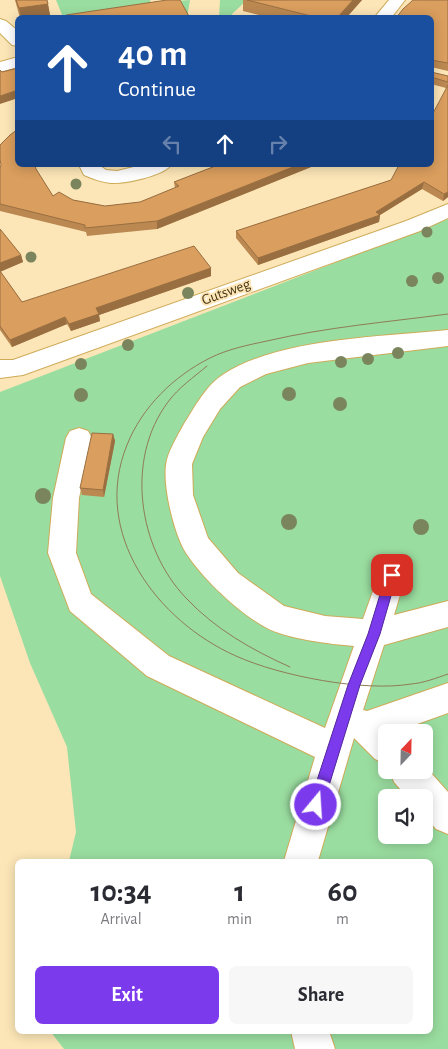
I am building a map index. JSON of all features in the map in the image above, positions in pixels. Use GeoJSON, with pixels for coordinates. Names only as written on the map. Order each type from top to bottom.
{"type":"FeatureCollection","features":[{"type":"Feature","properties":{"kind":"street"},"geometry":{"type":"LineString","coordinates":[[384,15],[397,0]]}},
{"type":"Feature","properties":{"kind":"street"},"geometry":{"type":"LineString","coordinates":[[0,24],[15,38]]}},
{"type":"Feature","properties":{"kind":"street"},"geometry":{"type":"LineString","coordinates":[[0,67],[15,63]]}},
{"type":"Feature","properties":{"kind":"street"},"geometry":{"type":"LineString","coordinates":[[90,167],[92,171],[110,178],[134,174],[154,167]]}},
{"type":"Feature","properties":{"kind":"street","name":"Gutsweg"},"geometry":{"type":"LineString","coordinates":[[1,370],[14,369],[412,226],[448,210]]}},
{"type":"Feature","properties":{"kind":"street"},"geometry":{"type":"LineString","coordinates":[[448,338],[325,351],[259,367],[231,381],[210,402],[191,435],[179,464],[180,495],[196,544],[228,582],[276,618],[325,630],[374,634],[448,614]]}},
{"type":"Feature","properties":{"kind":"street"},"geometry":{"type":"LineString","coordinates":[[79,438],[66,498],[62,553],[80,602],[158,666],[334,749]]}},
{"type":"Feature","properties":{"kind":"street"},"geometry":{"type":"LineString","coordinates":[[366,731],[374,634],[392,575]]}},
{"type":"Feature","properties":{"kind":"street"},"geometry":{"type":"LineString","coordinates":[[302,859],[334,749],[366,731],[448,698]]}},
{"type":"Feature","properties":{"kind":"street"},"geometry":{"type":"LineString","coordinates":[[414,779],[448,817]]}},
{"type":"Feature","properties":{"kind":"street"},"geometry":{"type":"LineString","coordinates":[[311,1034],[316,1049]]}},
{"type":"Feature","properties":{"kind":"green space"},"geometry":{"type":"Polygon","coordinates":[[[56,0],[150,0],[151,3],[190,0],[188,15],[62,15],[56,0]]]}},
{"type":"Feature","properties":{"kind":"green space"},"geometry":{"type":"Polygon","coordinates":[[[220,0],[247,0],[232,15],[219,15],[220,0]]]}},
{"type":"Feature","properties":{"kind":"green space"},"geometry":{"type":"Polygon","coordinates":[[[448,219],[448,1049],[64,1049],[52,1034],[433,1034],[433,859],[69,859],[76,832],[67,747],[30,663],[0,576],[0,392],[448,219]]]}},
{"type":"Feature","properties":{"kind":"building"},"geometry":{"type":"Polygon","coordinates":[[[16,0],[47,0],[48,4],[19,8],[16,0]]]}},
{"type":"Feature","properties":{"kind":"building"},"geometry":{"type":"Polygon","coordinates":[[[167,0],[180,0],[188,15],[66,15],[167,0]]]}},
{"type":"Feature","properties":{"kind":"building"},"geometry":{"type":"Polygon","coordinates":[[[247,0],[353,0],[340,15],[307,15],[247,0]]]}},
{"type":"Feature","properties":{"kind":"building"},"geometry":{"type":"Polygon","coordinates":[[[413,0],[448,0],[448,63],[434,61],[434,15],[398,15],[413,0]]]}},
{"type":"Feature","properties":{"kind":"building"},"geometry":{"type":"Polygon","coordinates":[[[15,69],[15,91],[0,96],[0,70],[2,72],[15,69]]]}},
{"type":"Feature","properties":{"kind":"building"},"geometry":{"type":"Polygon","coordinates":[[[434,73],[448,76],[448,82],[434,78],[434,73]]]}},
{"type":"Feature","properties":{"kind":"building"},"geometry":{"type":"Polygon","coordinates":[[[448,85],[448,192],[444,194],[424,182],[376,212],[380,215],[258,258],[236,231],[391,180],[398,167],[434,167],[434,111],[448,85]]]}},
{"type":"Feature","properties":{"kind":"building"},"geometry":{"type":"Polygon","coordinates":[[[15,131],[15,167],[36,167],[53,196],[59,192],[73,200],[105,206],[140,202],[179,186],[174,182],[213,167],[293,167],[157,221],[85,228],[85,225],[0,204],[0,145],[15,131]]]}},
{"type":"Feature","properties":{"kind":"building"},"geometry":{"type":"Polygon","coordinates":[[[0,229],[21,255],[0,263],[0,229]]]}},
{"type":"Feature","properties":{"kind":"building"},"geometry":{"type":"Polygon","coordinates":[[[194,246],[211,268],[96,308],[99,314],[69,324],[65,317],[10,340],[0,326],[0,271],[22,302],[194,246]]]}},
{"type":"Feature","properties":{"kind":"building"},"geometry":{"type":"Polygon","coordinates":[[[92,433],[113,434],[103,490],[80,488],[92,433]]]}},
{"type":"Feature","properties":{"kind":"tram line"},"geometry":{"type":"LineString","coordinates":[[448,314],[335,328],[253,344],[217,355],[197,365],[172,383],[150,406],[133,431],[118,478],[118,510],[125,541],[138,570],[157,597],[181,621],[207,640],[236,656],[275,670],[347,684],[392,686],[421,683],[448,674]]}},
{"type":"Feature","properties":{"kind":"tram line"},"geometry":{"type":"LineString","coordinates":[[207,366],[172,397],[154,425],[146,450],[142,476],[143,503],[148,529],[157,554],[170,578],[197,609],[235,638],[290,667]]}},
{"type":"Feature","properties":{"kind":"route"},"geometry":{"type":"LineString","coordinates":[[316,805],[354,685],[374,634],[392,575]]}}]}
